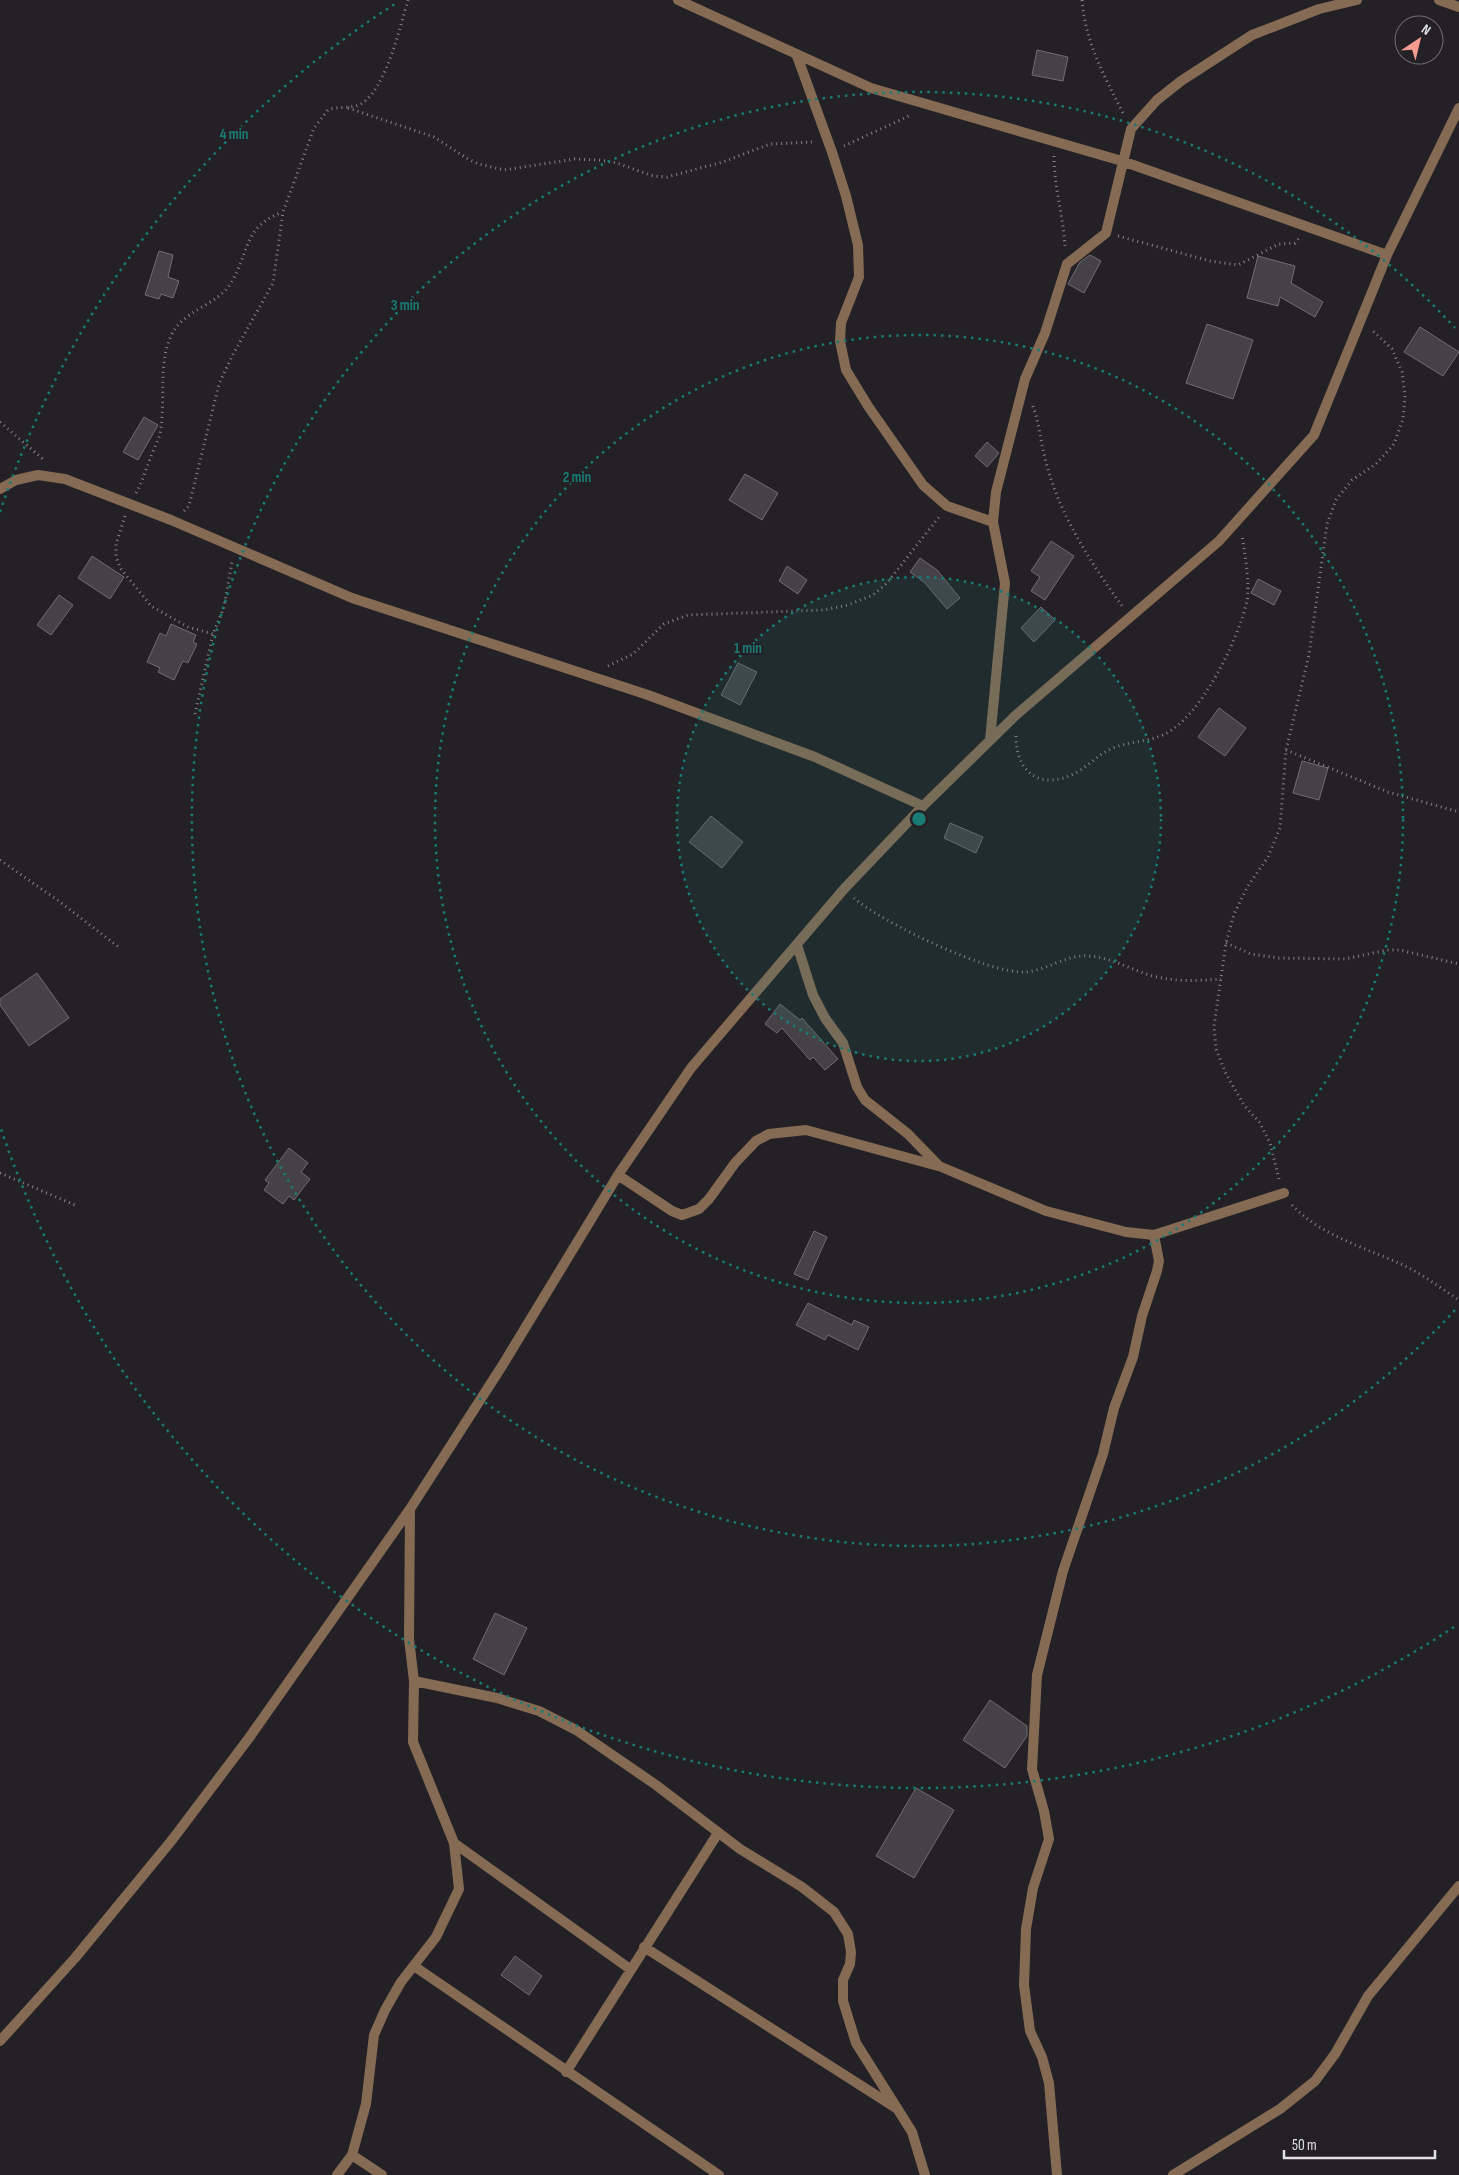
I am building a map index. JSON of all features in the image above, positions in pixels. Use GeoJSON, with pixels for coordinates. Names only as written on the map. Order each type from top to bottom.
{"type":"FeatureCollection","features":[{"type":"Feature","properties":{"kind":"street"},"geometry":{"type":"LineString","coordinates":[[678,0],[797,56],[871,88],[930,107],[1122,161],[1388,255]]}},
{"type":"Feature","properties":{"kind":"street"},"geometry":{"type":"LineString","coordinates":[[990,740],[1005,583],[993,522],[996,492],[1025,379],[1044,333],[1066,264],[1106,233],[1130,129],[1157,100],[1175,86],[1252,35],[1319,10],[1356,0]]}},
{"type":"Feature","properties":{"kind":"street"},"geometry":{"type":"LineString","coordinates":[[1439,0],[1459,7]]}},
{"type":"Feature","properties":{"kind":"street"},"geometry":{"type":"LineString","coordinates":[[797,56],[832,152],[846,196],[858,245],[859,277],[841,323],[840,341],[846,370],[903,458],[923,485],[946,506],[993,522]]}},
{"type":"Feature","properties":{"kind":"street"},"geometry":{"type":"LineString","coordinates":[[0,2041],[75,1958],[178,1832],[249,1738],[410,1509],[502,1366],[618,1175],[691,1068],[844,889],[923,806],[1016,715],[1219,541],[1314,435],[1388,255],[1459,108]]}},
{"type":"Feature","properties":{"kind":"street"},"geometry":{"type":"LineString","coordinates":[[0,489],[16,480],[38,475],[65,479],[171,520],[352,598],[648,695],[815,758],[923,806]]}},
{"type":"Feature","properties":{"kind":"street"},"geometry":{"type":"LineString","coordinates":[[797,946],[813,995],[825,1018],[843,1043],[858,1088],[866,1100],[908,1134],[939,1166]]}},
{"type":"Feature","properties":{"kind":"street"},"geometry":{"type":"LineString","coordinates":[[618,1175],[672,1211],[682,1215],[699,1208],[709,1199],[735,1163],[756,1141],[769,1134],[806,1130],[939,1166],[1046,1211],[1126,1232],[1154,1235],[1284,1193]]}},
{"type":"Feature","properties":{"kind":"street"},"geometry":{"type":"LineString","coordinates":[[1057,2175],[1049,2083],[1042,2057],[1030,2031],[1024,1985],[1026,1929],[1033,1888],[1049,1839],[1044,1811],[1032,1769],[1037,1675],[1063,1571],[1102,1454],[1114,1408],[1133,1357],[1142,1316],[1157,1270],[1159,1260],[1154,1235]]}},
{"type":"Feature","properties":{"kind":"street"},"geometry":{"type":"LineString","coordinates":[[337,2175],[352,2155],[366,2104],[374,2035],[385,2010],[436,1937],[459,1889],[454,1843],[413,1742],[414,1681],[408,1639],[410,1509]]}},
{"type":"Feature","properties":{"kind":"street"},"geometry":{"type":"LineString","coordinates":[[414,1681],[497,1698],[538,1711],[576,1730],[656,1785],[740,1849],[802,1887],[834,1912],[848,1934],[851,1952],[850,1964],[843,1980],[843,1994],[849,2023],[856,2043],[912,2132],[925,2175]]}},
{"type":"Feature","properties":{"kind":"street"},"geometry":{"type":"LineString","coordinates":[[566,2072],[718,1832]]}},
{"type":"Feature","properties":{"kind":"street"},"geometry":{"type":"LineString","coordinates":[[454,1843],[630,1969]]}},
{"type":"Feature","properties":{"kind":"street"},"geometry":{"type":"LineString","coordinates":[[1174,2175],[1280,2109],[1315,2081],[1335,2054],[1368,1996],[1459,1886]]}},
{"type":"Feature","properties":{"kind":"street"},"geometry":{"type":"LineString","coordinates":[[644,1947],[898,2109]]}},
{"type":"Feature","properties":{"kind":"street"},"geometry":{"type":"LineString","coordinates":[[414,1966],[707,2172],[719,2175]]}},
{"type":"Feature","properties":{"kind":"street"},"geometry":{"type":"LineString","coordinates":[[352,2155],[382,2175]]}},
{"type":"Feature","properties":{"kind":"path"},"geometry":{"type":"LineString","coordinates":[[171,520],[189,506],[219,384],[231,358],[273,283],[283,212],[314,128],[328,110],[336,107],[359,105],[366,100],[379,82],[390,59],[408,0]]}},
{"type":"Feature","properties":{"kind":"path"},"geometry":{"type":"LineString","coordinates":[[1082,0],[1084,20],[1092,51],[1130,129]]}},
{"type":"Feature","properties":{"kind":"path"},"geometry":{"type":"LineString","coordinates":[[348,107],[434,136],[479,164],[504,170],[575,159],[599,160],[617,163],[653,176],[667,177],[724,162],[770,144],[827,141]]}},
{"type":"Feature","properties":{"kind":"path"},"geometry":{"type":"LineString","coordinates":[[832,152],[861,137],[930,107]]}},
{"type":"Feature","properties":{"kind":"path"},"geometry":{"type":"LineString","coordinates":[[1054,141],[1054,179],[1063,216],[1066,264]]}},
{"type":"Feature","properties":{"kind":"path"},"geometry":{"type":"LineString","coordinates":[[213,634],[188,627],[151,606],[120,568],[116,557],[116,544],[130,504],[144,476],[161,431],[162,394],[167,347],[171,336],[197,308],[216,300],[223,293],[238,271],[252,233],[264,220],[283,212]]}},
{"type":"Feature","properties":{"kind":"path"},"geometry":{"type":"LineString","coordinates":[[1106,233],[1210,261],[1238,265],[1279,244],[1295,243],[1309,227]]}},
{"type":"Feature","properties":{"kind":"path"},"geometry":{"type":"LineString","coordinates":[[1361,319],[1392,349],[1402,372],[1405,396],[1403,419],[1394,444],[1376,464],[1352,480],[1336,500],[1327,524],[1310,656],[1286,750],[1280,828],[1268,857],[1248,886],[1234,914],[1226,943],[1214,1026],[1216,1049],[1230,1082],[1244,1106],[1260,1123],[1270,1143],[1274,1164],[1284,1193],[1300,1213],[1315,1224],[1361,1249],[1406,1267],[1459,1300]]}},
{"type":"Feature","properties":{"kind":"path"},"geometry":{"type":"LineString","coordinates":[[1025,379],[1035,411],[1047,466],[1061,507],[1103,580],[1130,616]]}},
{"type":"Feature","properties":{"kind":"path"},"geometry":{"type":"LineString","coordinates":[[0,422],[65,479]]}},
{"type":"Feature","properties":{"kind":"path"},"geometry":{"type":"LineString","coordinates":[[587,675],[633,654],[664,624],[688,615],[824,610],[873,595],[887,583],[946,506]]}},
{"type":"Feature","properties":{"kind":"path"},"geometry":{"type":"LineString","coordinates":[[1016,715],[1016,741],[1024,768],[1034,778],[1047,781],[1064,778],[1080,771],[1108,750],[1165,734],[1182,721],[1205,695],[1236,632],[1247,599],[1240,519]]}},
{"type":"Feature","properties":{"kind":"path"},"geometry":{"type":"LineString","coordinates":[[195,714],[213,634],[221,619],[230,580],[232,559],[229,545]]}},
{"type":"Feature","properties":{"kind":"path"},"geometry":{"type":"LineString","coordinates":[[1286,750],[1388,792],[1459,812]]}},
{"type":"Feature","properties":{"kind":"path"},"geometry":{"type":"LineString","coordinates":[[0,860],[56,898],[120,948]]}},
{"type":"Feature","properties":{"kind":"path"},"geometry":{"type":"LineString","coordinates":[[844,889],[865,907],[893,923],[961,954],[995,967],[1024,972],[1040,970],[1066,960],[1086,956],[1108,959],[1153,976],[1187,982],[1221,978]]}},
{"type":"Feature","properties":{"kind":"path"},"geometry":{"type":"LineString","coordinates":[[1226,943],[1252,954],[1279,958],[1345,959],[1387,950],[1400,950],[1459,964]]}},
{"type":"Feature","properties":{"kind":"path"},"geometry":{"type":"LineString","coordinates":[[0,1173],[75,1205]]}},
{"type":"Feature","properties":{"kind":"building"},"geometry":{"type":"Polygon","coordinates":[[[1037,50],[1068,57],[1063,81],[1032,75],[1037,50]]]}},
{"type":"Feature","properties":{"kind":"building"},"geometry":{"type":"Polygon","coordinates":[[[159,251],[173,255],[168,277],[179,281],[173,298],[161,294],[159,299],[145,295],[159,251]]]}},
{"type":"Feature","properties":{"kind":"building"},"geometry":{"type":"Polygon","coordinates":[[[1090,255],[1101,261],[1084,293],[1068,284],[1080,262],[1090,255]]]}},
{"type":"Feature","properties":{"kind":"building"},"geometry":{"type":"Polygon","coordinates":[[[1258,256],[1295,266],[1291,283],[1323,302],[1315,317],[1280,297],[1278,306],[1247,298],[1258,256]]]}},
{"type":"Feature","properties":{"kind":"building"},"geometry":{"type":"Polygon","coordinates":[[[1207,324],[1253,340],[1233,399],[1186,383],[1207,324]]]}},
{"type":"Feature","properties":{"kind":"building"},"geometry":{"type":"Polygon","coordinates":[[[1420,327],[1459,352],[1443,376],[1404,352],[1420,327]]]}},
{"type":"Feature","properties":{"kind":"building"},"geometry":{"type":"Polygon","coordinates":[[[144,417],[158,425],[138,460],[123,452],[144,417]]]}},
{"type":"Feature","properties":{"kind":"building"},"geometry":{"type":"Polygon","coordinates":[[[987,442],[999,453],[987,467],[975,456],[987,442]]]}},
{"type":"Feature","properties":{"kind":"building"},"geometry":{"type":"Polygon","coordinates":[[[745,474],[778,493],[762,520],[729,500],[745,474]]]}},
{"type":"Feature","properties":{"kind":"building"},"geometry":{"type":"Polygon","coordinates":[[[1051,541],[1074,556],[1045,600],[1031,591],[1040,577],[1031,571],[1051,541]]]}},
{"type":"Feature","properties":{"kind":"building"},"geometry":{"type":"Polygon","coordinates":[[[92,556],[124,577],[110,599],[78,578],[92,556]]]}},
{"type":"Feature","properties":{"kind":"building"},"geometry":{"type":"Polygon","coordinates":[[[920,558],[937,570],[960,598],[947,609],[924,582],[910,572],[920,558]]]}},
{"type":"Feature","properties":{"kind":"building"},"geometry":{"type":"Polygon","coordinates":[[[787,566],[807,580],[798,594],[779,581],[787,566]]]}},
{"type":"Feature","properties":{"kind":"building"},"geometry":{"type":"Polygon","coordinates":[[[1258,579],[1281,591],[1274,605],[1251,593],[1258,579]]]}},
{"type":"Feature","properties":{"kind":"building"},"geometry":{"type":"Polygon","coordinates":[[[59,595],[73,605],[51,635],[37,625],[59,595]]]}},
{"type":"Feature","properties":{"kind":"building"},"geometry":{"type":"Polygon","coordinates":[[[1041,607],[1055,620],[1034,642],[1021,628],[1041,607]]]}},
{"type":"Feature","properties":{"kind":"building"},"geometry":{"type":"Polygon","coordinates":[[[171,624],[196,635],[193,642],[197,644],[188,663],[183,661],[174,680],[158,672],[160,668],[147,662],[160,633],[166,636],[171,624]]]}},
{"type":"Feature","properties":{"kind":"building"},"geometry":{"type":"Polygon","coordinates":[[[738,663],[757,672],[740,705],[721,695],[738,663]]]}},
{"type":"Feature","properties":{"kind":"building"},"geometry":{"type":"Polygon","coordinates":[[[1219,708],[1246,728],[1225,756],[1198,737],[1219,708]]]}},
{"type":"Feature","properties":{"kind":"building"},"geometry":{"type":"Polygon","coordinates":[[[1302,761],[1328,768],[1319,800],[1293,793],[1302,761]]]}},
{"type":"Feature","properties":{"kind":"building"},"geometry":{"type":"Polygon","coordinates":[[[711,816],[743,842],[722,868],[689,842],[711,816]]]}},
{"type":"Feature","properties":{"kind":"building"},"geometry":{"type":"Polygon","coordinates":[[[950,823],[983,837],[976,853],[944,838],[950,823]]]}},
{"type":"Feature","properties":{"kind":"building"},"geometry":{"type":"Polygon","coordinates":[[[37,973],[69,1018],[29,1046],[0,1005],[0,999],[37,973]]]}},
{"type":"Feature","properties":{"kind":"building"},"geometry":{"type":"Polygon","coordinates":[[[780,1004],[800,1020],[802,1018],[838,1059],[825,1070],[813,1057],[810,1060],[782,1028],[777,1033],[765,1024],[780,1004]]]}},
{"type":"Feature","properties":{"kind":"building"},"geometry":{"type":"Polygon","coordinates":[[[289,1148],[308,1163],[301,1172],[310,1179],[294,1200],[289,1196],[283,1204],[264,1190],[269,1183],[265,1180],[289,1148]]]}},
{"type":"Feature","properties":{"kind":"building"},"geometry":{"type":"Polygon","coordinates":[[[814,1231],[827,1237],[808,1280],[794,1274],[814,1231]]]}},
{"type":"Feature","properties":{"kind":"building"},"geometry":{"type":"Polygon","coordinates":[[[808,1303],[852,1325],[854,1320],[869,1327],[858,1350],[828,1335],[825,1340],[796,1325],[808,1303]]]}},
{"type":"Feature","properties":{"kind":"building"},"geometry":{"type":"Polygon","coordinates":[[[495,1613],[527,1628],[504,1675],[473,1659],[495,1613]]]}},
{"type":"Feature","properties":{"kind":"building"},"geometry":{"type":"Polygon","coordinates":[[[990,1700],[1027,1726],[1027,1736],[1005,1768],[963,1740],[990,1700]]]}},
{"type":"Feature","properties":{"kind":"building"},"geometry":{"type":"Polygon","coordinates":[[[916,1788],[954,1810],[914,1878],[876,1856],[916,1788]]]}},
{"type":"Feature","properties":{"kind":"building"},"geometry":{"type":"Polygon","coordinates":[[[515,1956],[542,1976],[529,1995],[501,1975],[515,1956]]]}}]}
